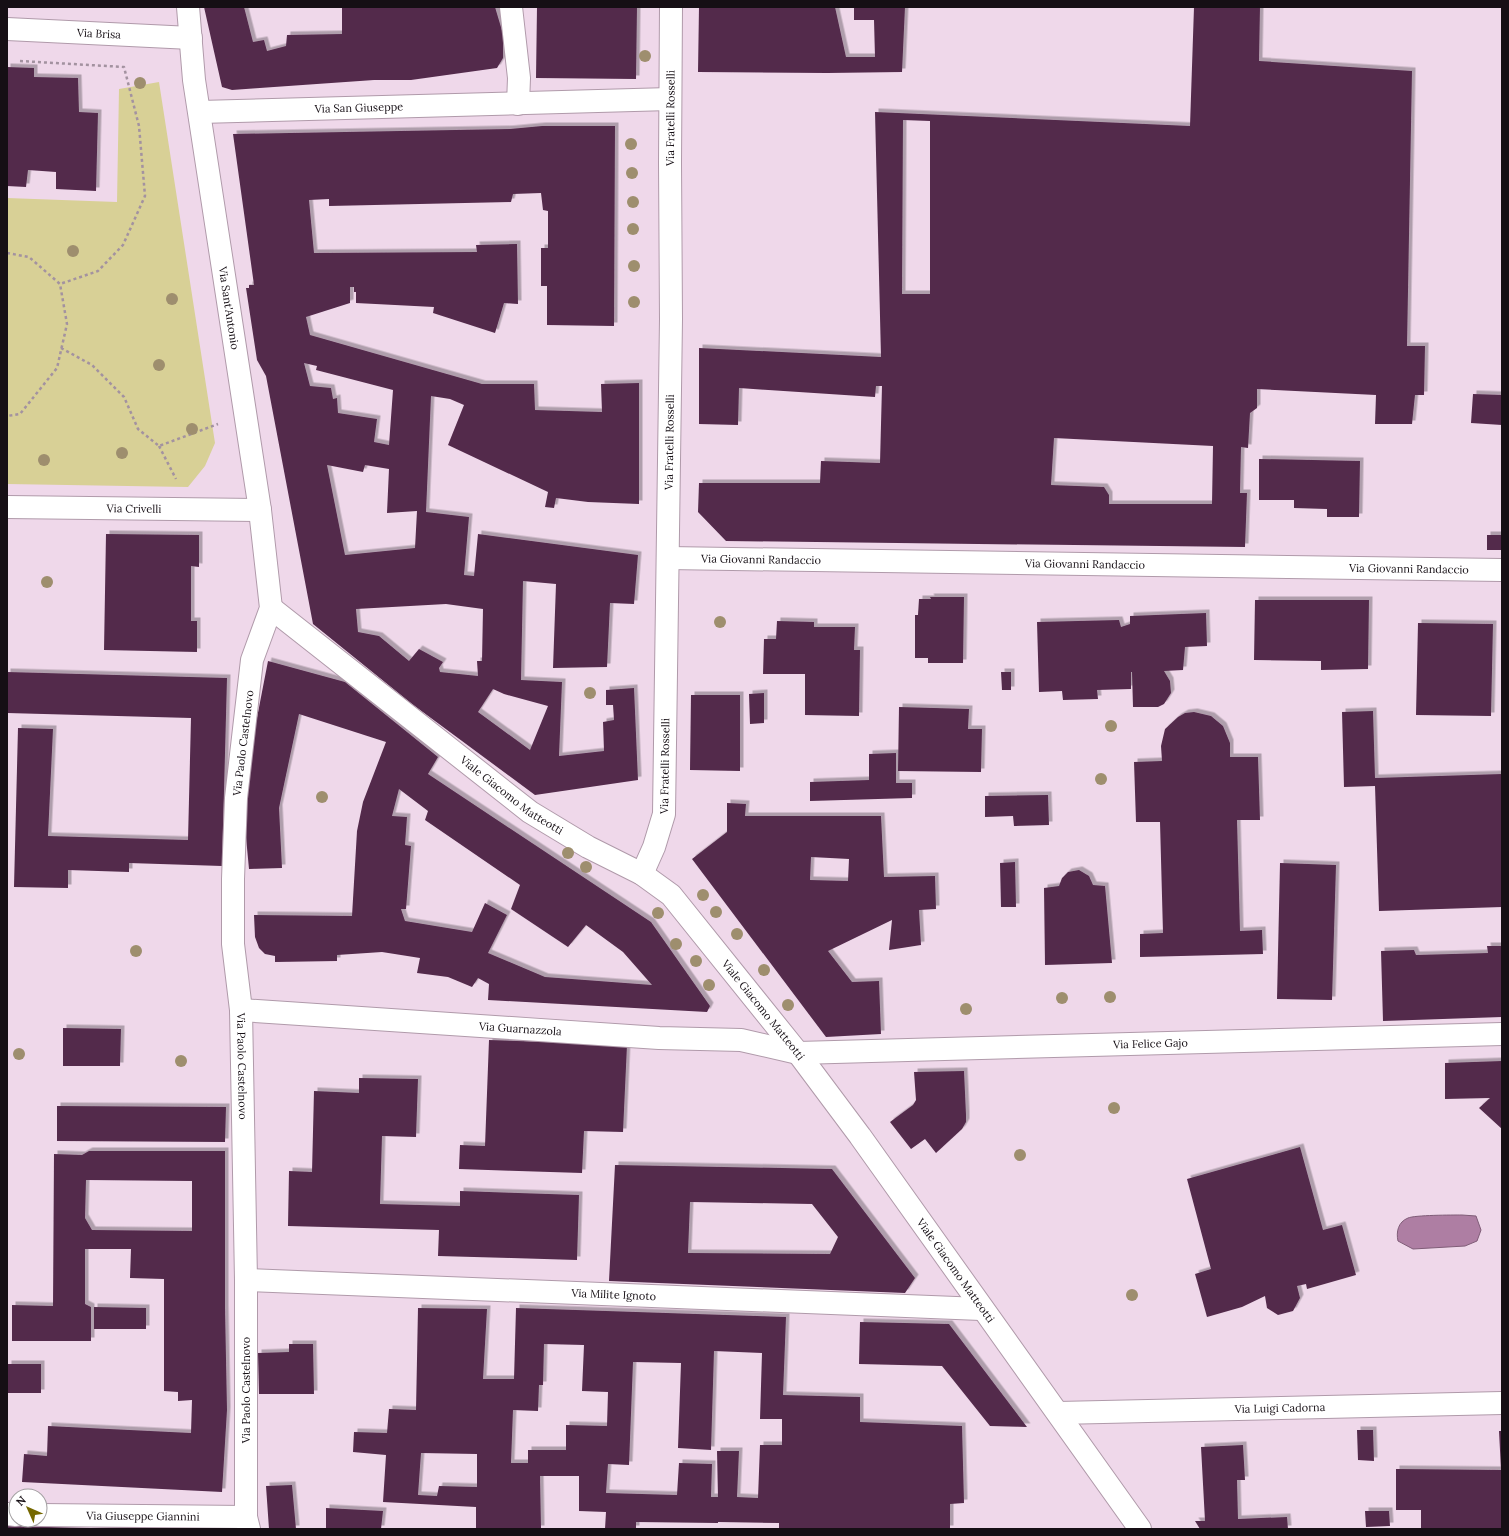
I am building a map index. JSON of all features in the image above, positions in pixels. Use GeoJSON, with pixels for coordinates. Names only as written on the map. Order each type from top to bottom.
{"type":"FeatureCollection","features":[{"type":"Feature","properties":{"kind":"street","name":"Via Sant'Antonio"},"geometry":{"type":"LineString","coordinates":[[188,7],[194,80],[246,414],[260,510],[271,608]]}},
{"type":"Feature","properties":{"kind":"street"},"geometry":{"type":"LineString","coordinates":[[511,7],[519,78],[518,104]]}},
{"type":"Feature","properties":{"kind":"street","name":"Via Fratelli Rosselli"},"geometry":{"type":"LineString","coordinates":[[642,874],[654,847],[664,814],[671,320],[671,7]]}},
{"type":"Feature","properties":{"kind":"street","name":"Via Brisa"},"geometry":{"type":"LineString","coordinates":[[7,29],[191,38]]}},
{"type":"Feature","properties":{"kind":"street","name":"Via San Giuseppe"},"geometry":{"type":"LineString","coordinates":[[200,112],[670,99]]}},
{"type":"Feature","properties":{"kind":"street","name":"Via Crivelli"},"geometry":{"type":"LineString","coordinates":[[7,507],[260,510]]}},
{"type":"Feature","properties":{"kind":"street","name":"Via Giovanni Randaccio"},"geometry":{"type":"LineString","coordinates":[[668,558],[1502,570]]}},
{"type":"Feature","properties":{"kind":"street","name":"Viale Giacomo Matteotti"},"geometry":{"type":"LineString","coordinates":[[271,608],[530,812],[588,847],[642,874],[672,895],[798,1053],[860,1136],[981,1309],[1058,1413],[1140,1529]]}},
{"type":"Feature","properties":{"kind":"street","name":"Via Paolo Castelnovo"},"geometry":{"type":"LineString","coordinates":[[247,1523],[246,1280],[240,1010],[233,944],[233,879],[236,798],[252,660],[271,608]]}},
{"type":"Feature","properties":{"kind":"street","name":"Via Guarnazzola"},"geometry":{"type":"LineString","coordinates":[[240,1010],[659,1038],[741,1040],[798,1053]]}},
{"type":"Feature","properties":{"kind":"street","name":"Via Felice Gajo"},"geometry":{"type":"LineString","coordinates":[[798,1053],[1502,1034]]}},
{"type":"Feature","properties":{"kind":"street","name":"Via Milite Ignoto"},"geometry":{"type":"LineString","coordinates":[[246,1280],[981,1309]]}},
{"type":"Feature","properties":{"kind":"street","name":"Via Luigi Cadorna"},"geometry":{"type":"LineString","coordinates":[[1058,1413],[1502,1403]]}},
{"type":"Feature","properties":{"kind":"street","name":"Via Giuseppe Giannini"},"geometry":{"type":"LineString","coordinates":[[48,1515],[247,1523]]}},
{"type":"Feature","properties":{"kind":"path"},"geometry":{"type":"LineString","coordinates":[[15,61],[124,67],[139,126],[145,196],[123,245],[98,271],[60,284]]}},
{"type":"Feature","properties":{"kind":"path"},"geometry":{"type":"LineString","coordinates":[[7,253],[29,257],[60,284],[66,324],[57,368],[20,414],[7,416]]}},
{"type":"Feature","properties":{"kind":"path"},"geometry":{"type":"LineString","coordinates":[[61,348],[92,365],[124,397],[138,429],[160,446],[191,509]]}},
{"type":"Feature","properties":{"kind":"path"},"geometry":{"type":"LineString","coordinates":[[160,446],[246,414]]}},
{"type":"Feature","properties":{"kind":"shaded area"},"geometry":{"type":"Polygon","coordinates":[[[159,82],[215,443],[205,466],[188,487],[7,484],[7,198],[117,202],[119,89],[159,82]]]}},
{"type":"Feature","properties":{"kind":"shaded area"},"geometry":{"type":"Polygon","coordinates":[[[1462,1215],[1476,1216],[1481,1230],[1477,1241],[1465,1246],[1413,1249],[1398,1241],[1398,1228],[1402,1222],[1408,1218],[1462,1215]]]}},
{"type":"Feature","properties":{"kind":"building"},"geometry":{"type":"Polygon","coordinates":[[[204,7],[244,7],[253,42],[264,40],[267,51],[286,46],[287,35],[342,34],[342,7],[495,7],[503,34],[503,58],[497,68],[411,80],[374,80],[232,90],[222,87],[204,7]]]}},
{"type":"Feature","properties":{"kind":"building"},"geometry":{"type":"Polygon","coordinates":[[[537,7],[637,7],[636,79],[536,78],[537,7]]]}},
{"type":"Feature","properties":{"kind":"building"},"geometry":{"type":"Polygon","coordinates":[[[699,7],[835,7],[846,57],[875,57],[874,20],[854,20],[854,7],[905,7],[902,72],[698,72],[699,7]]]}},
{"type":"Feature","properties":{"kind":"building"},"geometry":{"type":"Polygon","coordinates":[[[1194,7],[1260,7],[1259,61],[1412,71],[1407,346],[1425,346],[1424,395],[1415,395],[1412,424],[1375,424],[1376,395],[1257,389],[1257,408],[1250,413],[1248,448],[1241,447],[1240,493],[1247,493],[1245,547],[726,541],[698,512],[699,483],[820,483],[821,461],[880,463],[882,386],[876,386],[875,397],[739,388],[738,425],[699,424],[699,348],[881,357],[875,112],[1190,126],[1194,7]],[[903,120],[902,294],[930,294],[930,121],[903,120]],[[1054,438],[1051,485],[1104,487],[1109,495],[1109,504],[1212,504],[1213,446],[1054,438]]]}},
{"type":"Feature","properties":{"kind":"building"},"geometry":{"type":"Polygon","coordinates":[[[7,67],[34,68],[34,77],[78,78],[79,112],[98,113],[96,191],[56,189],[56,172],[28,170],[26,187],[7,186],[7,67]]]}},
{"type":"Feature","properties":{"kind":"building"},"geometry":{"type":"Polygon","coordinates":[[[542,126],[615,126],[614,326],[547,325],[547,286],[541,286],[541,248],[548,248],[548,211],[543,210],[541,193],[513,194],[511,202],[329,206],[329,199],[309,200],[314,253],[477,252],[476,245],[517,244],[518,304],[504,303],[495,333],[433,313],[434,307],[356,303],[356,292],[354,292],[354,287],[350,287],[350,303],[306,317],[310,335],[482,384],[534,384],[535,410],[602,412],[601,384],[639,383],[639,504],[588,502],[556,498],[554,508],[545,507],[548,492],[448,445],[464,405],[450,399],[431,396],[426,512],[469,517],[464,575],[474,576],[478,534],[638,555],[634,604],[610,603],[607,667],[553,668],[556,584],[523,581],[521,680],[562,682],[559,756],[604,751],[603,722],[614,720],[613,705],[606,705],[606,690],[634,688],[638,780],[535,795],[412,704],[313,624],[266,376],[257,360],[246,288],[249,288],[249,285],[254,285],[233,134],[510,129],[542,126]],[[304,363],[310,386],[331,388],[333,399],[337,398],[338,413],[377,419],[374,442],[389,445],[393,390],[316,370],[317,366],[304,363]],[[327,465],[345,555],[415,548],[417,511],[387,513],[389,469],[365,465],[363,472],[327,465]],[[446,604],[356,609],[358,632],[379,636],[409,661],[419,649],[443,662],[439,668],[440,672],[478,676],[477,661],[482,661],[483,609],[446,604]],[[493,689],[478,712],[530,750],[548,706],[504,694],[493,689]]]}},
{"type":"Feature","properties":{"kind":"building"},"geometry":{"type":"Polygon","coordinates":[[[1473,394],[1502,395],[1502,425],[1471,423],[1473,394]]]}},
{"type":"Feature","properties":{"kind":"building"},"geometry":{"type":"Polygon","coordinates":[[[1259,459],[1360,461],[1359,517],[1327,517],[1327,509],[1294,508],[1294,500],[1259,500],[1259,459]]]}},
{"type":"Feature","properties":{"kind":"building"},"geometry":{"type":"Polygon","coordinates":[[[106,534],[199,535],[199,567],[191,566],[191,621],[197,621],[197,652],[104,650],[106,534]]]}},
{"type":"Feature","properties":{"kind":"building"},"geometry":{"type":"Polygon","coordinates":[[[1487,535],[1502,535],[1502,550],[1487,550],[1487,535]]]}},
{"type":"Feature","properties":{"kind":"building"},"geometry":{"type":"Polygon","coordinates":[[[930,597],[964,597],[963,663],[928,663],[928,658],[915,658],[915,615],[918,615],[919,599],[931,599],[930,597]]]}},
{"type":"Feature","properties":{"kind":"building"},"geometry":{"type":"Polygon","coordinates":[[[1255,600],[1369,600],[1368,669],[1321,670],[1321,661],[1254,660],[1255,600]]]}},
{"type":"Feature","properties":{"kind":"building"},"geometry":{"type":"Polygon","coordinates":[[[1206,613],[1207,646],[1185,647],[1183,670],[1164,671],[1170,681],[1171,693],[1164,704],[1158,707],[1133,707],[1132,672],[1131,689],[1097,690],[1098,699],[1063,700],[1062,691],[1039,692],[1037,622],[1119,620],[1121,627],[1130,624],[1130,616],[1206,613]]]}},
{"type":"Feature","properties":{"kind":"building"},"geometry":{"type":"Polygon","coordinates":[[[777,621],[814,622],[814,627],[855,627],[854,650],[860,650],[859,716],[805,715],[805,674],[763,674],[764,639],[776,639],[777,621]]]}},
{"type":"Feature","properties":{"kind":"building"},"geometry":{"type":"Polygon","coordinates":[[[1418,623],[1493,624],[1491,716],[1416,715],[1418,623]]]}},
{"type":"Feature","properties":{"kind":"building"},"geometry":{"type":"Polygon","coordinates":[[[268,661],[345,682],[438,757],[428,774],[651,922],[710,1006],[707,1012],[488,1000],[489,984],[478,978],[472,987],[448,977],[417,973],[420,958],[382,952],[337,955],[337,961],[275,962],[275,956],[265,954],[259,948],[255,937],[254,915],[352,916],[357,831],[363,802],[386,742],[299,714],[279,808],[282,868],[249,869],[242,795],[268,661]],[[399,789],[392,816],[407,817],[405,845],[411,846],[406,909],[401,909],[405,921],[472,932],[485,903],[507,915],[488,953],[545,977],[652,985],[623,952],[586,925],[568,947],[511,909],[520,885],[425,820],[428,811],[399,789]]]}},
{"type":"Feature","properties":{"kind":"building"},"geometry":{"type":"Polygon","coordinates":[[[7,672],[227,678],[222,866],[129,863],[129,872],[68,870],[68,888],[14,887],[18,728],[53,729],[48,836],[188,840],[191,718],[7,713],[7,672]]]}},
{"type":"Feature","properties":{"kind":"building"},"geometry":{"type":"Polygon","coordinates":[[[1001,672],[1011,672],[1011,690],[1002,690],[1001,672]]]}},
{"type":"Feature","properties":{"kind":"building"},"geometry":{"type":"Polygon","coordinates":[[[764,693],[764,723],[750,724],[749,694],[764,693]]]}},
{"type":"Feature","properties":{"kind":"building"},"geometry":{"type":"Polygon","coordinates":[[[691,695],[740,695],[740,771],[690,770],[691,695]]]}},
{"type":"Feature","properties":{"kind":"building"},"geometry":{"type":"Polygon","coordinates":[[[899,707],[969,709],[968,729],[982,729],[981,772],[898,771],[899,707]]]}},
{"type":"Feature","properties":{"kind":"building"},"geometry":{"type":"Polygon","coordinates":[[[1373,711],[1375,778],[1502,774],[1502,907],[1379,911],[1375,786],[1344,787],[1342,712],[1373,711]]]}},
{"type":"Feature","properties":{"kind":"building"},"geometry":{"type":"Polygon","coordinates":[[[1194,712],[1211,716],[1223,726],[1230,743],[1230,757],[1258,757],[1260,820],[1237,820],[1240,931],[1262,930],[1263,954],[1140,957],[1140,934],[1163,933],[1160,822],[1136,822],[1134,762],[1162,761],[1161,746],[1165,729],[1178,717],[1185,713],[1194,712]]]}},
{"type":"Feature","properties":{"kind":"building"},"geometry":{"type":"Polygon","coordinates":[[[896,753],[896,783],[912,783],[912,798],[810,801],[810,782],[869,780],[869,754],[896,753]]]}},
{"type":"Feature","properties":{"kind":"building"},"geometry":{"type":"Polygon","coordinates":[[[1048,795],[1049,825],[1014,826],[1013,816],[985,817],[985,796],[1048,795]]]}},
{"type":"Feature","properties":{"kind":"building"},"geometry":{"type":"Polygon","coordinates":[[[727,803],[746,804],[745,816],[881,816],[884,877],[935,876],[936,909],[919,910],[921,945],[889,950],[892,920],[828,951],[852,982],[879,981],[881,1034],[826,1037],[692,859],[727,832],[727,803]],[[811,857],[810,880],[848,881],[849,859],[811,857]]]}},
{"type":"Feature","properties":{"kind":"building"},"geometry":{"type":"Polygon","coordinates":[[[1015,862],[1016,907],[1001,907],[1000,863],[1015,862]]]}},
{"type":"Feature","properties":{"kind":"building"},"geometry":{"type":"Polygon","coordinates":[[[1280,863],[1336,865],[1332,1000],[1277,999],[1280,863]]]}},
{"type":"Feature","properties":{"kind":"building"},"geometry":{"type":"Polygon","coordinates":[[[1079,870],[1089,876],[1093,885],[1105,886],[1112,963],[1045,965],[1044,888],[1059,886],[1062,878],[1068,872],[1079,870]]]}},
{"type":"Feature","properties":{"kind":"building"},"geometry":{"type":"Polygon","coordinates":[[[1487,946],[1502,946],[1502,1017],[1383,1021],[1381,951],[1414,950],[1416,955],[1488,953],[1487,946]]]}},
{"type":"Feature","properties":{"kind":"building"},"geometry":{"type":"Polygon","coordinates":[[[63,1028],[121,1029],[120,1066],[63,1066],[63,1028]]]}},
{"type":"Feature","properties":{"kind":"building"},"geometry":{"type":"Polygon","coordinates":[[[489,1040],[627,1045],[623,1132],[584,1131],[582,1173],[459,1169],[460,1145],[485,1146],[489,1040]]]}},
{"type":"Feature","properties":{"kind":"building"},"geometry":{"type":"Polygon","coordinates":[[[1502,1061],[1502,1129],[1479,1108],[1490,1098],[1445,1099],[1445,1063],[1502,1061]]]}},
{"type":"Feature","properties":{"kind":"building"},"geometry":{"type":"Polygon","coordinates":[[[964,1071],[966,1122],[962,1129],[936,1153],[925,1139],[911,1149],[890,1122],[913,1105],[916,1100],[914,1072],[964,1071]]]}},
{"type":"Feature","properties":{"kind":"building"},"geometry":{"type":"Polygon","coordinates":[[[359,1078],[418,1079],[416,1137],[382,1136],[380,1204],[460,1206],[460,1191],[579,1195],[577,1260],[438,1256],[439,1230],[288,1226],[289,1171],[312,1172],[314,1091],[359,1093],[359,1078]]]}},
{"type":"Feature","properties":{"kind":"building"},"geometry":{"type":"Polygon","coordinates":[[[57,1106],[226,1107],[225,1142],[57,1141],[57,1106]]]}},
{"type":"Feature","properties":{"kind":"building"},"geometry":{"type":"Polygon","coordinates":[[[1300,1147],[1323,1230],[1342,1225],[1356,1275],[1307,1289],[1306,1284],[1297,1286],[1300,1298],[1293,1311],[1278,1315],[1267,1308],[1265,1296],[1242,1307],[1207,1317],[1195,1274],[1211,1269],[1187,1179],[1300,1147]]]}},
{"type":"Feature","properties":{"kind":"building"},"geometry":{"type":"Polygon","coordinates":[[[89,1151],[225,1151],[225,1308],[227,1410],[222,1492],[22,1482],[24,1454],[47,1456],[48,1426],[191,1433],[192,1400],[178,1401],[178,1392],[164,1391],[164,1279],[130,1278],[131,1249],[85,1249],[85,1304],[91,1307],[91,1341],[12,1341],[12,1305],[53,1306],[54,1154],[82,1155],[89,1151]],[[86,1180],[85,1218],[92,1230],[192,1231],[192,1181],[86,1180]]]}},
{"type":"Feature","properties":{"kind":"building"},"geometry":{"type":"Polygon","coordinates":[[[615,1165],[832,1169],[915,1278],[905,1293],[609,1281],[615,1165]],[[690,1202],[688,1253],[830,1254],[838,1237],[812,1204],[690,1202]]]}},
{"type":"Feature","properties":{"kind":"building"},"geometry":{"type":"Polygon","coordinates":[[[94,1307],[146,1308],[146,1329],[94,1329],[94,1307]]]}},
{"type":"Feature","properties":{"kind":"building"},"geometry":{"type":"Polygon","coordinates":[[[418,1308],[487,1309],[483,1379],[514,1379],[516,1308],[786,1317],[783,1395],[860,1397],[860,1422],[962,1426],[964,1503],[950,1504],[950,1529],[779,1529],[779,1523],[636,1522],[636,1529],[605,1529],[606,1512],[579,1511],[579,1476],[540,1476],[541,1529],[476,1529],[476,1507],[383,1502],[386,1455],[353,1452],[354,1432],[387,1433],[389,1409],[416,1410],[418,1308]],[[544,1344],[543,1385],[539,1385],[538,1411],[513,1410],[511,1463],[528,1463],[528,1450],[566,1450],[566,1425],[607,1426],[608,1392],[582,1391],[584,1345],[544,1344]],[[714,1351],[711,1450],[678,1448],[681,1363],[633,1362],[629,1465],[608,1464],[606,1493],[677,1495],[679,1463],[712,1464],[711,1497],[718,1497],[717,1451],[739,1451],[737,1497],[758,1498],[760,1445],[782,1445],[782,1419],[760,1419],[762,1353],[714,1351]],[[421,1453],[418,1495],[437,1496],[439,1486],[477,1487],[477,1454],[421,1453]]]}},
{"type":"Feature","properties":{"kind":"building"},"geometry":{"type":"Polygon","coordinates":[[[860,1322],[949,1324],[1027,1427],[990,1426],[942,1366],[859,1364],[860,1322]]]}},
{"type":"Feature","properties":{"kind":"building"},"geometry":{"type":"Polygon","coordinates":[[[289,1344],[313,1344],[314,1394],[259,1394],[258,1353],[289,1352],[289,1344]]]}},
{"type":"Feature","properties":{"kind":"building"},"geometry":{"type":"Polygon","coordinates":[[[8,1364],[41,1364],[41,1393],[8,1393],[8,1364]]]}},
{"type":"Feature","properties":{"kind":"building"},"geometry":{"type":"Polygon","coordinates":[[[1357,1430],[1373,1430],[1374,1461],[1358,1460],[1357,1430]]]}},
{"type":"Feature","properties":{"kind":"building"},"geometry":{"type":"Polygon","coordinates":[[[1499,1431],[1502,1431],[1502,1529],[1421,1529],[1421,1510],[1396,1510],[1396,1469],[1501,1470],[1499,1431]]]}},
{"type":"Feature","properties":{"kind":"building"},"geometry":{"type":"Polygon","coordinates":[[[1243,1445],[1245,1480],[1237,1480],[1238,1519],[1287,1517],[1288,1529],[1200,1529],[1195,1521],[1205,1521],[1201,1447],[1243,1445]]]}},
{"type":"Feature","properties":{"kind":"building"},"geometry":{"type":"Polygon","coordinates":[[[292,1485],[296,1529],[269,1529],[266,1486],[292,1485]]]}},
{"type":"Feature","properties":{"kind":"building"},"geometry":{"type":"Polygon","coordinates":[[[326,1508],[383,1511],[381,1529],[326,1529],[326,1508]]]}},
{"type":"Feature","properties":{"kind":"building"},"geometry":{"type":"Polygon","coordinates":[[[1365,1511],[1389,1511],[1390,1526],[1366,1527],[1365,1511]]]}},
{"type":"Feature","properties":{"kind":"building"},"geometry":{"type":"Polygon","coordinates":[[[7,1526],[8,1528],[185,1526],[207,1528],[7,1529],[7,1526]]]}}]}
